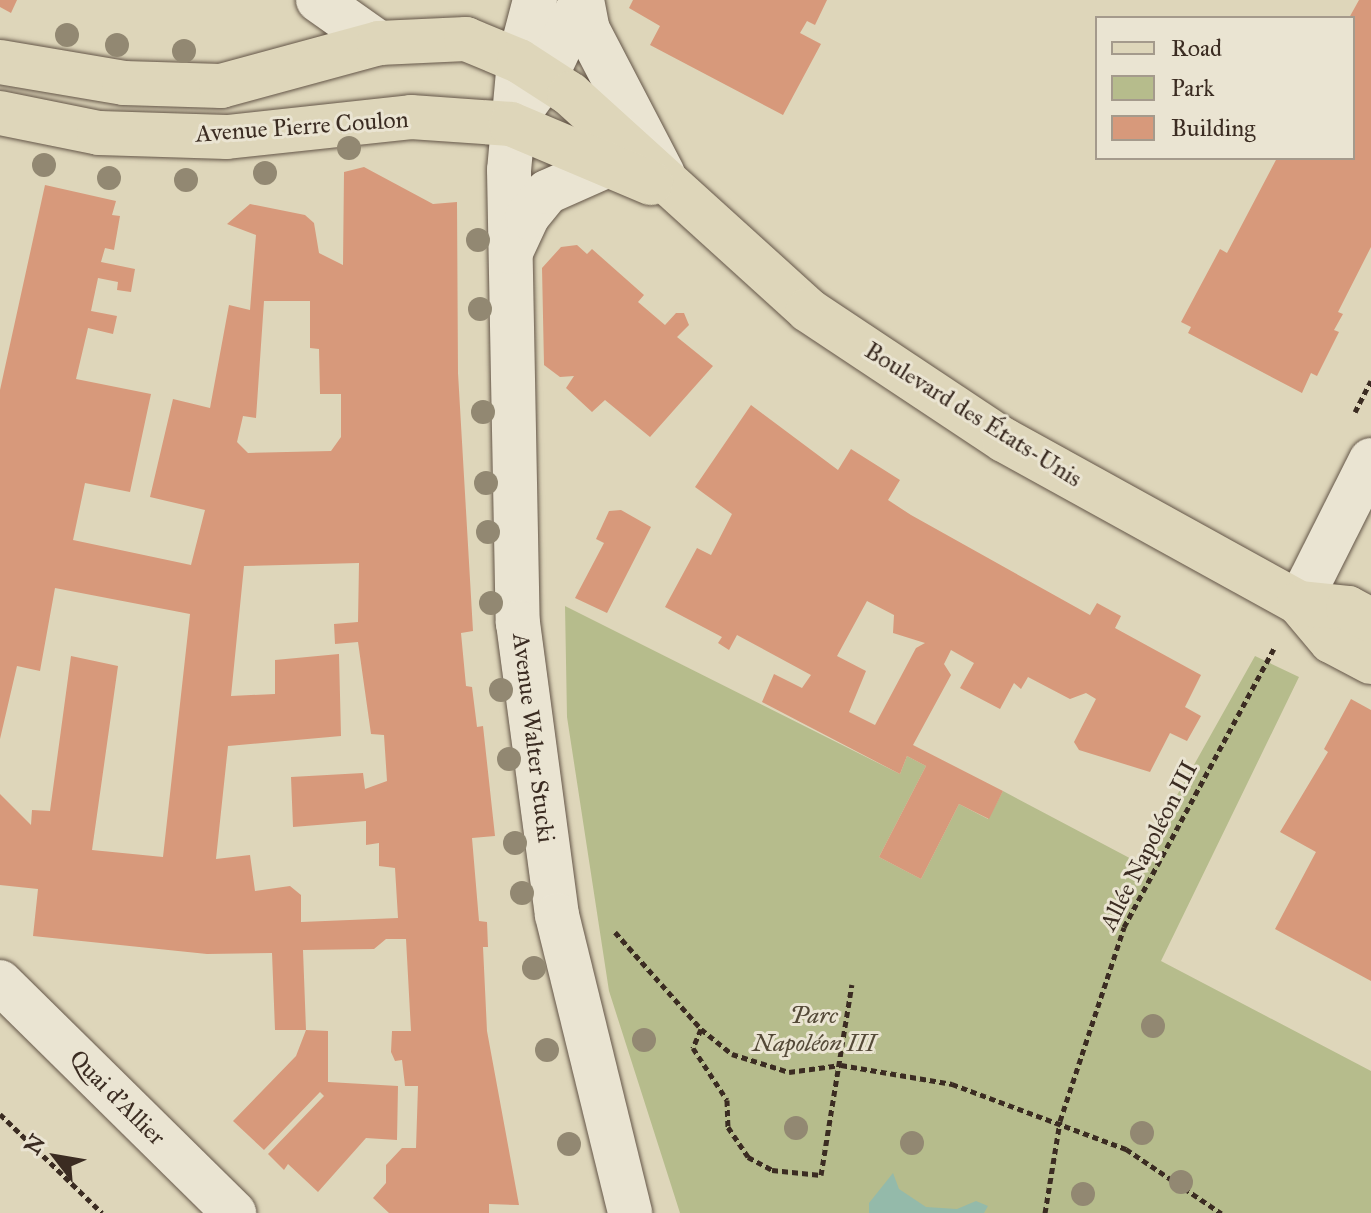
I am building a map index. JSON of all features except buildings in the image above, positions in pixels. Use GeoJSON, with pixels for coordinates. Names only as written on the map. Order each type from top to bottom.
{"type":"FeatureCollection","features":[{"type":"Feature","properties":{"kind":"main road","name":"Avenue Pierre Coulon"},"geometry":{"type":"LineString","coordinates":[[2,75],[221,86],[379,43],[466,39],[532,68]]}},
{"type":"Feature","properties":{"kind":"main road","name":"Boulevard des États-Unis"},"geometry":{"type":"LineString","coordinates":[[532,68],[808,310],[1004,440],[1299,603],[1331,641],[1371,662]]}},
{"type":"Feature","properties":{"kind":"main road","name":"Avenue Pierre Coulon"},"geometry":{"type":"LineString","coordinates":[[0,113],[99,133],[227,137],[411,117],[511,124]]}},
{"type":"Feature","properties":{"kind":"main road","name":"Boulevard des États-Unis"},"geometry":{"type":"LineString","coordinates":[[511,124],[672,191]]}},
{"type":"Feature","properties":{"kind":"main road","name":"Boulevard des États-Unis"},"geometry":{"type":"LineString","coordinates":[[1299,603],[1348,608],[1371,620]]}},
{"type":"Feature","properties":{"kind":"street"},"geometry":{"type":"LineString","coordinates":[[318,0],[379,43]]}},
{"type":"Feature","properties":{"kind":"street"},"geometry":{"type":"LineString","coordinates":[[532,68],[535,0]]}},
{"type":"Feature","properties":{"kind":"street"},"geometry":{"type":"LineString","coordinates":[[511,124],[532,68],[582,0]]}},
{"type":"Feature","properties":{"kind":"street","name":"Boulevard des États-Unis"},"geometry":{"type":"LineString","coordinates":[[582,0],[588,30],[672,191]]}},
{"type":"Feature","properties":{"kind":"street","name":"Avenue Walter Stucki"},"geometry":{"type":"LineString","coordinates":[[511,124],[510,255],[518,623],[557,915],[630,1213]]}},
{"type":"Feature","properties":{"kind":"street","name":"Avenue Walter Stucki"},"geometry":{"type":"LineString","coordinates":[[510,255],[527,217],[547,192],[606,166]]}},
{"type":"Feature","properties":{"kind":"street"},"geometry":{"type":"LineString","coordinates":[[1299,603],[1371,460]]}},
{"type":"Feature","properties":{"kind":"street","name":"Quai d'Allier"},"geometry":{"type":"LineString","coordinates":[[0,982],[234,1213]]}},
{"type":"Feature","properties":{"kind":"path","name":"Allée Napoléon III"},"geometry":{"type":"LineString","coordinates":[[1045,1213],[1060,1121],[1124,927],[1299,603]]}},
{"type":"Feature","properties":{"kind":"path"},"geometry":{"type":"LineString","coordinates":[[557,915],[615,932],[701,1029],[732,1054],[789,1072],[841,1065],[952,1084],[1060,1121],[1126,1149],[1221,1213]]}},
{"type":"Feature","properties":{"kind":"path"},"geometry":{"type":"LineString","coordinates":[[701,1029],[693,1048],[727,1100],[728,1127],[748,1157],[772,1170],[821,1175],[852,984]]}},
{"type":"Feature","properties":{"kind":"path"},"geometry":{"type":"LineString","coordinates":[[0,1114],[102,1213]]}},
{"type":"Feature","properties":{"kind":"green space","name":"Parc Napoléon III"},"geometry":{"type":"Polygon","coordinates":[[[565,606],[900,774],[907,756],[926,766],[879,857],[921,879],[959,804],[988,819],[1003,791],[1139,863],[1255,656],[1299,677],[1161,961],[1371,1071],[1371,1213],[680,1213],[609,991],[567,717],[565,606]]]}},
{"type":"Feature","properties":{"kind":"shaded area"},"geometry":{"type":"Polygon","coordinates":[[[893,1173],[899,1189],[926,1207],[957,1209],[976,1201],[988,1206],[984,1213],[869,1213],[869,1203],[893,1173]]]}}]}
